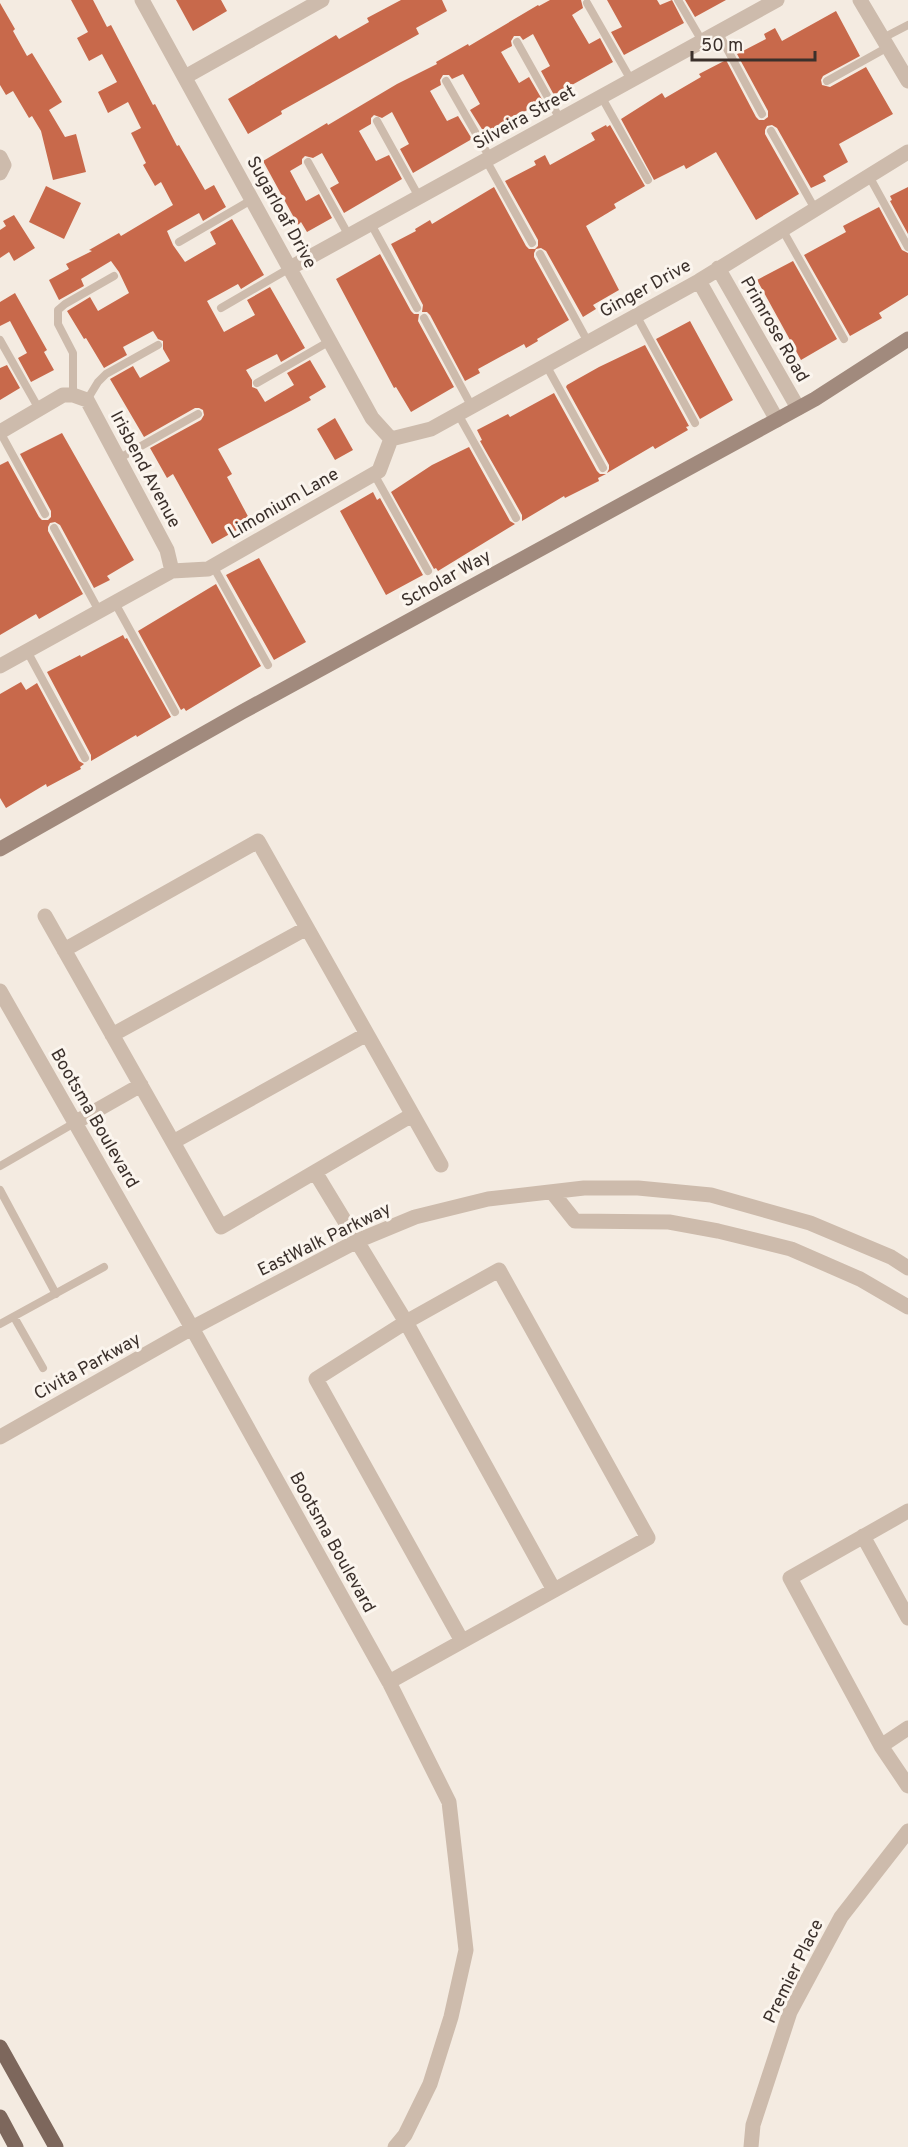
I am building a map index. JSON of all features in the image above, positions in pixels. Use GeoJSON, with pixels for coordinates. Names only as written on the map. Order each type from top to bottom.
{"type":"FeatureCollection","features":[{"type":"Feature","properties":{"kind":"main road"},"geometry":{"type":"LineString","coordinates":[[0,2046],[56,2147]]}},
{"type":"Feature","properties":{"kind":"main road"},"geometry":{"type":"LineString","coordinates":[[1,2121],[16,2147]]}},
{"type":"Feature","properties":{"kind":"street","name":"Sugarloaf Drive"},"geometry":{"type":"LineString","coordinates":[[142,0],[372,418],[391,439]]}},
{"type":"Feature","properties":{"kind":"street"},"geometry":{"type":"LineString","coordinates":[[185,77],[322,0]]}},
{"type":"Feature","properties":{"kind":"street"},"geometry":{"type":"LineString","coordinates":[[860,0],[908,81]]}},
{"type":"Feature","properties":{"kind":"street","name":"Silveira Street"},"geometry":{"type":"LineString","coordinates":[[290,268],[773,1]]}},
{"type":"Feature","properties":{"kind":"street","name":"Ginger Drive"},"geometry":{"type":"LineString","coordinates":[[391,439],[431,429],[699,281],[908,152]]}},
{"type":"Feature","properties":{"kind":"street","name":"Primrose Road"},"geometry":{"type":"LineString","coordinates":[[718,268],[798,408]]}},
{"type":"Feature","properties":{"kind":"street"},"geometry":{"type":"LineString","coordinates":[[699,281],[777,420]]}},
{"type":"Feature","properties":{"kind":"street","name":"Scholar Way"},"geometry":{"type":"LineString","coordinates":[[0,849],[253,706],[815,399],[908,339]]}},
{"type":"Feature","properties":{"kind":"street"},"geometry":{"type":"LineString","coordinates":[[0,432],[63,395],[80,398]]}},
{"type":"Feature","properties":{"kind":"street","name":"Irisbend Avenue"},"geometry":{"type":"LineString","coordinates":[[80,398],[118,459],[167,550],[172,571]]}},
{"type":"Feature","properties":{"kind":"street"},"geometry":{"type":"LineString","coordinates":[[374,474],[379,471],[391,439]]}},
{"type":"Feature","properties":{"kind":"street","name":"Limonium Lane"},"geometry":{"type":"LineString","coordinates":[[172,571],[208,569],[374,474]]}},
{"type":"Feature","properties":{"kind":"street"},"geometry":{"type":"LineString","coordinates":[[0,666],[172,571]]}},
{"type":"Feature","properties":{"kind":"street"},"geometry":{"type":"LineString","coordinates":[[64,950],[258,841],[441,1165]]}},
{"type":"Feature","properties":{"kind":"street"},"geometry":{"type":"LineString","coordinates":[[45,916],[221,1227],[412,1115]]}},
{"type":"Feature","properties":{"kind":"street"},"geometry":{"type":"LineString","coordinates":[[112,1035],[307,928]]}},
{"type":"Feature","properties":{"kind":"street","name":"Bootsma Boulevard"},"geometry":{"type":"LineString","coordinates":[[0,991],[192,1328],[389,1682],[449,1802],[466,1950],[451,2017],[430,2084],[405,2135],[395,2147]]}},
{"type":"Feature","properties":{"kind":"street"},"geometry":{"type":"LineString","coordinates":[[172,1142],[367,1034]]}},
{"type":"Feature","properties":{"kind":"street"},"geometry":{"type":"LineString","coordinates":[[76,1122],[141,1085]]}},
{"type":"Feature","properties":{"kind":"street"},"geometry":{"type":"LineString","coordinates":[[315,1172],[405,1322],[554,1590]]}},
{"type":"Feature","properties":{"kind":"street","name":"EastWalk Parkway"},"geometry":{"type":"LineString","coordinates":[[192,1328],[357,1241],[415,1217],[488,1199],[584,1188],[638,1188],[711,1195],[810,1222],[891,1257],[908,1268]]}},
{"type":"Feature","properties":{"kind":"street"},"geometry":{"type":"LineString","coordinates":[[552,1192],[575,1221],[669,1222],[718,1231],[781,1247],[860,1278],[908,1307]]}},
{"type":"Feature","properties":{"kind":"street"},"geometry":{"type":"LineString","coordinates":[[389,1682],[648,1539],[499,1270],[405,1322],[316,1379],[462,1641]]}},
{"type":"Feature","properties":{"kind":"street","name":"Civita Parkway"},"geometry":{"type":"LineString","coordinates":[[0,1437],[192,1328]]}},
{"type":"Feature","properties":{"kind":"street"},"geometry":{"type":"LineString","coordinates":[[908,1511],[790,1578],[881,1746],[908,1786]]}},
{"type":"Feature","properties":{"kind":"street"},"geometry":{"type":"LineString","coordinates":[[863,1536],[908,1618]]}},
{"type":"Feature","properties":{"kind":"street"},"geometry":{"type":"LineString","coordinates":[[881,1746],[908,1728]]}},
{"type":"Feature","properties":{"kind":"street","name":"Premier Place"},"geometry":{"type":"LineString","coordinates":[[751,2147],[753,2125],[790,2012],[841,1917],[908,1831]]}},
{"type":"Feature","properties":{"kind":"lane"},"geometry":{"type":"LineString","coordinates":[[678,0],[702,41]]}},
{"type":"Feature","properties":{"kind":"lane"},"geometry":{"type":"LineString","coordinates":[[587,3],[631,80]]}},
{"type":"Feature","properties":{"kind":"lane"},"geometry":{"type":"LineString","coordinates":[[827,81],[908,25]]}},
{"type":"Feature","properties":{"kind":"lane"},"geometry":{"type":"LineString","coordinates":[[718,32],[762,114]]}},
{"type":"Feature","properties":{"kind":"lane"},"geometry":{"type":"LineString","coordinates":[[517,42],[560,119]]}},
{"type":"Feature","properties":{"kind":"lane"},"geometry":{"type":"LineString","coordinates":[[446,81],[532,243]]}},
{"type":"Feature","properties":{"kind":"lane"},"geometry":{"type":"LineString","coordinates":[[601,96],[648,180]]}},
{"type":"Feature","properties":{"kind":"lane"},"geometry":{"type":"LineString","coordinates":[[377,121],[419,197]]}},
{"type":"Feature","properties":{"kind":"lane"},"geometry":{"type":"LineString","coordinates":[[771,131],[815,209]]}},
{"type":"Feature","properties":{"kind":"lane"},"geometry":{"type":"LineString","coordinates":[[308,162],[349,236]]}},
{"type":"Feature","properties":{"kind":"lane"},"geometry":{"type":"LineString","coordinates":[[868,176],[908,247]]}},
{"type":"Feature","properties":{"kind":"lane"},"geometry":{"type":"LineString","coordinates":[[179,242],[253,199]]}},
{"type":"Feature","properties":{"kind":"lane"},"geometry":{"type":"LineString","coordinates":[[370,224],[417,308]]}},
{"type":"Feature","properties":{"kind":"lane"},"geometry":{"type":"LineString","coordinates":[[782,229],[844,339]]}},
{"type":"Feature","properties":{"kind":"lane"},"geometry":{"type":"LineString","coordinates":[[540,254],[588,342]]}},
{"type":"Feature","properties":{"kind":"lane"},"geometry":{"type":"LineString","coordinates":[[221,308],[290,268]]}},
{"type":"Feature","properties":{"kind":"lane"},"geometry":{"type":"LineString","coordinates":[[80,398],[73,353],[58,324],[58,310],[114,276]]}},
{"type":"Feature","properties":{"kind":"lane"},"geometry":{"type":"LineString","coordinates":[[636,315],[695,423]]}},
{"type":"Feature","properties":{"kind":"lane"},"geometry":{"type":"LineString","coordinates":[[424,318],[472,407]]}},
{"type":"Feature","properties":{"kind":"lane"},"geometry":{"type":"LineString","coordinates":[[0,340],[39,409]]}},
{"type":"Feature","properties":{"kind":"lane"},"geometry":{"type":"LineString","coordinates":[[257,382],[330,341]]}},
{"type":"Feature","properties":{"kind":"lane"},"geometry":{"type":"LineString","coordinates":[[80,398],[106,374],[158,345]]}},
{"type":"Feature","properties":{"kind":"lane"},"geometry":{"type":"LineString","coordinates":[[546,365],[603,468]]}},
{"type":"Feature","properties":{"kind":"lane"},"geometry":{"type":"LineString","coordinates":[[118,459],[198,414]]}},
{"type":"Feature","properties":{"kind":"lane"},"geometry":{"type":"LineString","coordinates":[[458,414],[516,518]]}},
{"type":"Feature","properties":{"kind":"lane"},"geometry":{"type":"LineString","coordinates":[[0,432],[45,514]]}},
{"type":"Feature","properties":{"kind":"lane"},"geometry":{"type":"LineString","coordinates":[[374,474],[428,571]]}},
{"type":"Feature","properties":{"kind":"lane"},"geometry":{"type":"LineString","coordinates":[[54,528],[99,611]]}},
{"type":"Feature","properties":{"kind":"lane"},"geometry":{"type":"LineString","coordinates":[[213,566],[268,665]]}},
{"type":"Feature","properties":{"kind":"lane"},"geometry":{"type":"LineString","coordinates":[[115,603],[175,712]]}},
{"type":"Feature","properties":{"kind":"lane"},"geometry":{"type":"LineString","coordinates":[[27,651],[85,758]]}},
{"type":"Feature","properties":{"kind":"lane"},"geometry":{"type":"LineString","coordinates":[[0,1166],[76,1122]]}},
{"type":"Feature","properties":{"kind":"lane"},"geometry":{"type":"LineString","coordinates":[[0,1190],[56,1294]]}},
{"type":"Feature","properties":{"kind":"lane"},"geometry":{"type":"LineString","coordinates":[[0,1324],[104,1267]]}},
{"type":"Feature","properties":{"kind":"lane"},"geometry":{"type":"LineString","coordinates":[[14,1317],[43,1368]]}},
{"type":"Feature","properties":{"kind":"building"},"geometry":{"type":"Polygon","coordinates":[[[71,0],[93,0],[107,27],[111,25],[153,105],[155,104],[177,146],[179,145],[205,190],[214,185],[226,207],[203,221],[199,213],[167,231],[173,245],[185,262],[216,244],[210,232],[232,219],[264,275],[241,289],[238,284],[207,301],[224,332],[255,315],[247,300],[270,287],[305,348],[281,362],[277,354],[246,370],[252,380],[252,387],[257,389],[265,402],[294,385],[287,373],[310,360],[326,387],[309,397],[311,400],[218,449],[232,474],[227,477],[251,522],[212,544],[173,474],[167,478],[150,448],[201,420],[204,415],[203,410],[195,408],[144,437],[110,379],[133,366],[140,378],[170,361],[163,349],[163,341],[158,339],[153,331],[123,347],[127,355],[104,368],[67,311],[90,297],[98,311],[129,293],[119,272],[111,261],[81,279],[84,286],[59,300],[49,280],[69,269],[66,264],[92,251],[89,250],[119,233],[121,236],[173,205],[161,182],[155,186],[143,165],[146,163],[131,133],[141,128],[128,102],[108,113],[98,92],[117,82],[102,54],[89,61],[77,38],[88,32],[71,0]]]}},
{"type":"Feature","properties":{"kind":"building"},"geometry":{"type":"Polygon","coordinates":[[[176,0],[221,0],[227,11],[193,31],[176,0]]]}},
{"type":"Feature","properties":{"kind":"building"},"geometry":{"type":"Polygon","coordinates":[[[401,0],[442,0],[447,11],[416,28],[419,34],[281,111],[282,114],[248,134],[228,99],[336,35],[339,39],[369,22],[367,18],[401,0]]]}},
{"type":"Feature","properties":{"kind":"building"},"geometry":{"type":"Polygon","coordinates":[[[550,0],[581,0],[583,8],[572,15],[589,44],[600,38],[613,62],[554,95],[541,71],[550,66],[533,34],[523,40],[520,36],[514,36],[511,41],[512,46],[501,52],[519,83],[529,77],[543,101],[485,134],[470,110],[480,104],[463,74],[452,79],[449,75],[443,75],[440,80],[441,85],[430,91],[447,121],[458,116],[472,139],[413,173],[400,149],[409,144],[392,112],[382,118],[374,115],[371,118],[371,124],[359,131],[376,161],[389,155],[402,179],[344,213],[330,188],[339,183],[322,153],[313,158],[305,156],[302,164],[290,171],[306,201],[319,194],[332,218],[307,232],[301,222],[298,225],[263,161],[327,123],[328,125],[397,84],[437,64],[436,62],[550,0]]]}},
{"type":"Feature","properties":{"kind":"building"},"geometry":{"type":"Polygon","coordinates":[[[607,0],[657,0],[660,5],[672,0],[684,23],[624,55],[611,32],[622,27],[607,0]]]}},
{"type":"Feature","properties":{"kind":"building"},"geometry":{"type":"Polygon","coordinates":[[[685,0],[726,0],[695,17],[685,0]]]}},
{"type":"Feature","properties":{"kind":"building"},"geometry":{"type":"Polygon","coordinates":[[[0,3],[27,56],[32,53],[62,102],[49,110],[65,137],[76,134],[86,172],[53,180],[41,131],[32,116],[29,118],[13,91],[6,95],[0,85],[0,3]]]}},
{"type":"Feature","properties":{"kind":"building"},"geometry":{"type":"Polygon","coordinates":[[[836,11],[860,56],[823,76],[822,85],[830,87],[866,67],[893,114],[839,144],[848,162],[823,176],[826,181],[811,188],[777,128],[772,125],[767,126],[765,134],[799,194],[756,220],[716,152],[686,169],[684,165],[654,180],[621,119],[662,93],[665,98],[701,77],[699,74],[726,60],[756,117],[764,120],[768,117],[768,111],[737,54],[766,39],[764,34],[775,28],[782,41],[836,11]]]}},
{"type":"Feature","properties":{"kind":"building"},"geometry":{"type":"Polygon","coordinates":[[[606,125],[607,127],[610,125],[645,186],[614,204],[616,208],[586,226],[619,290],[593,305],[596,309],[583,317],[546,251],[541,248],[536,249],[534,257],[569,320],[526,348],[524,344],[478,369],[480,373],[465,381],[430,315],[422,312],[423,305],[391,244],[416,231],[415,229],[430,220],[432,224],[494,187],[526,246],[529,249],[535,249],[538,246],[538,240],[505,181],[536,165],[534,161],[545,155],[550,165],[595,140],[591,133],[606,125]]]}},
{"type":"Feature","properties":{"kind":"building"},"geometry":{"type":"Polygon","coordinates":[[[46,186],[81,203],[64,239],[29,222],[46,186]]]}},
{"type":"Feature","properties":{"kind":"building"},"geometry":{"type":"Polygon","coordinates":[[[908,187],[908,234],[890,201],[892,200],[890,196],[908,187]]]}},
{"type":"Feature","properties":{"kind":"building"},"geometry":{"type":"Polygon","coordinates":[[[879,207],[902,250],[908,253],[908,295],[879,313],[882,318],[850,336],[804,255],[846,232],[843,226],[879,207]]]}},
{"type":"Feature","properties":{"kind":"building"},"geometry":{"type":"Polygon","coordinates":[[[14,215],[35,248],[14,261],[9,252],[0,258],[0,230],[6,226],[3,221],[14,215]]]}},
{"type":"Feature","properties":{"kind":"building"},"geometry":{"type":"Polygon","coordinates":[[[380,254],[411,311],[419,314],[418,321],[454,387],[411,412],[396,387],[394,388],[336,279],[380,254]]]}},
{"type":"Feature","properties":{"kind":"building"},"geometry":{"type":"Polygon","coordinates":[[[793,261],[837,339],[801,360],[757,280],[793,261]]]}},
{"type":"Feature","properties":{"kind":"building"},"geometry":{"type":"Polygon","coordinates":[[[15,293],[47,350],[44,352],[54,370],[31,382],[18,358],[27,353],[10,321],[0,326],[0,302],[15,293]]]}},
{"type":"Feature","properties":{"kind":"building"},"geometry":{"type":"Polygon","coordinates":[[[690,321],[733,400],[700,419],[656,339],[690,321]]]}},
{"type":"Feature","properties":{"kind":"building"},"geometry":{"type":"Polygon","coordinates":[[[645,345],[689,426],[686,427],[688,430],[655,449],[653,446],[607,473],[609,465],[566,387],[599,367],[645,345]]]}},
{"type":"Feature","properties":{"kind":"building"},"geometry":{"type":"Polygon","coordinates":[[[7,365],[20,388],[0,400],[0,368],[7,365]]]}},
{"type":"Feature","properties":{"kind":"building"},"geometry":{"type":"Polygon","coordinates":[[[554,393],[597,471],[600,474],[606,474],[598,478],[599,481],[565,498],[564,496],[522,521],[522,515],[480,441],[482,440],[477,430],[508,414],[510,417],[554,393]]]}},
{"type":"Feature","properties":{"kind":"building"},"geometry":{"type":"Polygon","coordinates":[[[335,418],[353,450],[335,460],[317,429],[335,418]]]}},
{"type":"Feature","properties":{"kind":"building"},"geometry":{"type":"Polygon","coordinates":[[[62,433],[134,560],[107,576],[110,580],[94,588],[60,525],[55,522],[50,523],[48,531],[83,594],[39,619],[36,614],[0,635],[0,465],[8,461],[39,517],[42,520],[48,520],[51,517],[51,511],[20,454],[62,433]]]}},
{"type":"Feature","properties":{"kind":"building"},"geometry":{"type":"Polygon","coordinates":[[[469,447],[510,521],[515,524],[438,571],[434,569],[391,492],[432,465],[469,447]]]}},
{"type":"Feature","properties":{"kind":"building"},"geometry":{"type":"Polygon","coordinates":[[[373,492],[377,500],[380,498],[423,575],[386,595],[340,511],[373,492]]]}},
{"type":"Feature","properties":{"kind":"building"},"geometry":{"type":"Polygon","coordinates":[[[259,558],[306,642],[274,660],[226,575],[259,558]]]}},
{"type":"Feature","properties":{"kind":"building"},"geometry":{"type":"Polygon","coordinates":[[[216,584],[261,666],[186,711],[184,708],[181,710],[138,631],[216,584]]]}},
{"type":"Feature","properties":{"kind":"building"},"geometry":{"type":"Polygon","coordinates":[[[123,635],[125,639],[127,638],[171,717],[91,761],[91,755],[47,672],[123,635]]]}},
{"type":"Feature","properties":{"kind":"building"},"geometry":{"type":"Polygon","coordinates":[[[21,682],[26,690],[37,683],[79,761],[84,764],[80,767],[81,769],[47,787],[46,784],[6,808],[0,798],[0,694],[21,682]]]}}]}
